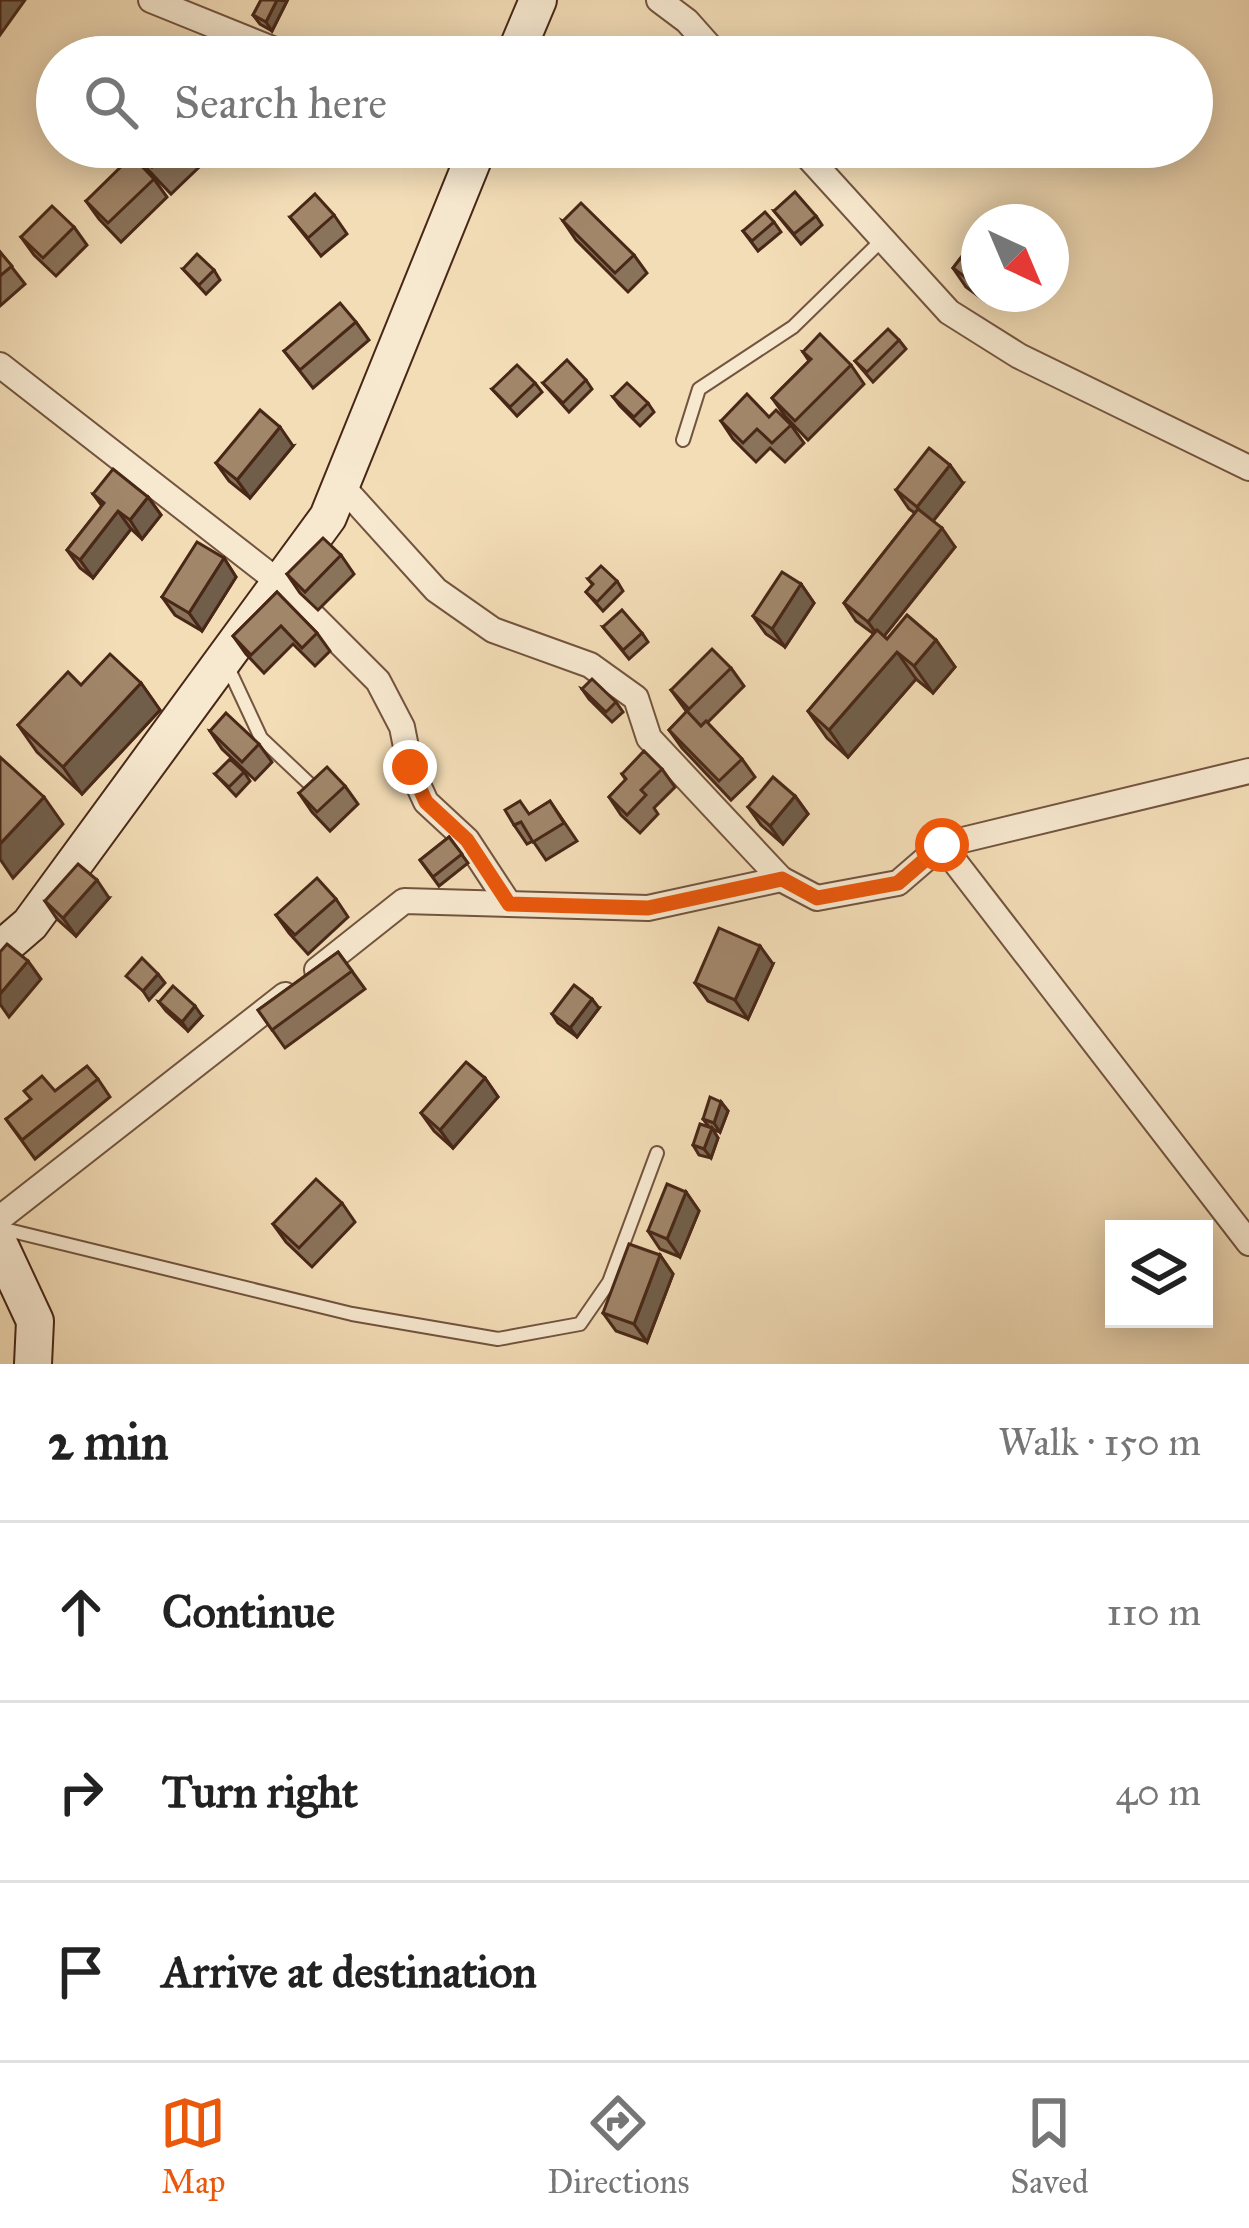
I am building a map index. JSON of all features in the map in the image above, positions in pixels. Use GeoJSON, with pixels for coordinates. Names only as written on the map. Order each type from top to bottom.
{"type":"FeatureCollection","features":[{"type":"Feature","properties":{"kind":"street"},"geometry":{"type":"LineString","coordinates":[[151,0],[240,36]]}},
{"type":"Feature","properties":{"kind":"street"},"geometry":{"type":"LineString","coordinates":[[523,36],[538,0]]}},
{"type":"Feature","properties":{"kind":"street"},"geometry":{"type":"LineString","coordinates":[[658,0],[700,36]]}},
{"type":"Feature","properties":{"kind":"street"},"geometry":{"type":"LineString","coordinates":[[0,950],[30,924],[328,518],[466,168]]}},
{"type":"Feature","properties":{"kind":"street"},"geometry":{"type":"LineString","coordinates":[[818,168],[949,312],[1019,356],[1249,468]]}},
{"type":"Feature","properties":{"kind":"street"},"geometry":{"type":"LineString","coordinates":[[0,365],[280,583],[379,681],[402,727],[410,767],[426,802],[467,840],[509,904]]}},
{"type":"Feature","properties":{"kind":"street"},"geometry":{"type":"LineString","coordinates":[[341,485],[436,590],[493,630],[590,665],[636,698],[649,739],[782,879],[817,898],[898,883],[942,845],[1249,771]]}},
{"type":"Feature","properties":{"kind":"street"},"geometry":{"type":"LineString","coordinates":[[942,845],[1249,1243]]}},
{"type":"Feature","properties":{"kind":"street"},"geometry":{"type":"LineString","coordinates":[[0,1218],[404,902],[648,908],[782,879]]}},
{"type":"Feature","properties":{"kind":"street"},"geometry":{"type":"LineString","coordinates":[[0,1246],[35,1321],[33,1364]]}},
{"type":"Feature","properties":{"kind":"lane"},"geometry":{"type":"LineString","coordinates":[[682,440],[699,389],[793,327],[883,239]]}},
{"type":"Feature","properties":{"kind":"lane"},"geometry":{"type":"LineString","coordinates":[[224,660],[261,738],[318,791]]}},
{"type":"Feature","properties":{"kind":"lane"},"geometry":{"type":"LineString","coordinates":[[0,1228],[352,1314],[498,1339],[580,1324],[609,1282],[657,1153]]}},
{"type":"Feature","properties":{"kind":"building"},"geometry":{"type":"Polygon","coordinates":[[[261,0],[277,0],[266,22],[253,15],[261,0]]]}},
{"type":"Feature","properties":{"kind":"building"},"geometry":{"type":"Polygon","coordinates":[[[120,168],[143,168],[154,179],[108,223],[86,201],[120,168]]]}},
{"type":"Feature","properties":{"kind":"building"},"geometry":{"type":"Polygon","coordinates":[[[795,192],[816,216],[794,234],[774,211],[795,192]]]}},
{"type":"Feature","properties":{"kind":"building"},"geometry":{"type":"Polygon","coordinates":[[[315,194],[334,215],[308,238],[290,217],[315,194]]]}},
{"type":"Feature","properties":{"kind":"building"},"geometry":{"type":"Polygon","coordinates":[[[581,203],[634,255],[615,273],[563,221],[581,203]]]}},
{"type":"Feature","properties":{"kind":"building"},"geometry":{"type":"Polygon","coordinates":[[[52,206],[74,227],[43,258],[21,237],[52,206]]]}},
{"type":"Feature","properties":{"kind":"building"},"geometry":{"type":"Polygon","coordinates":[[[765,212],[774,222],[752,241],[743,231],[765,212]]]}},
{"type":"Feature","properties":{"kind":"building"},"geometry":{"type":"Polygon","coordinates":[[[0,252],[12,266],[0,276],[0,252]]]}},
{"type":"Feature","properties":{"kind":"building"},"geometry":{"type":"Polygon","coordinates":[[[197,254],[214,270],[199,285],[183,269],[197,254]]]}},
{"type":"Feature","properties":{"kind":"building"},"geometry":{"type":"Polygon","coordinates":[[[340,303],[356,322],[300,370],[284,351],[340,303]]]}},
{"type":"Feature","properties":{"kind":"building"},"geometry":{"type":"Polygon","coordinates":[[[888,329],[899,340],[867,372],[855,361],[888,329]]]}},
{"type":"Feature","properties":{"kind":"building"},"geometry":{"type":"Polygon","coordinates":[[[820,334],[851,365],[795,421],[772,398],[811,359],[803,352],[820,334]]]}},
{"type":"Feature","properties":{"kind":"building"},"geometry":{"type":"Polygon","coordinates":[[[567,360],[586,380],[563,403],[543,383],[567,360]]]}},
{"type":"Feature","properties":{"kind":"building"},"geometry":{"type":"Polygon","coordinates":[[[517,365],[535,383],[510,407],[492,389],[517,365]]]}},
{"type":"Feature","properties":{"kind":"building"},"geometry":{"type":"Polygon","coordinates":[[[627,383],[648,403],[634,417],[613,397],[627,383]]]}},
{"type":"Feature","properties":{"kind":"building"},"geometry":{"type":"Polygon","coordinates":[[[747,394],[769,417],[776,410],[791,425],[772,443],[757,429],[743,443],[721,421],[747,394]]]}},
{"type":"Feature","properties":{"kind":"building"},"geometry":{"type":"Polygon","coordinates":[[[260,410],[280,427],[237,480],[216,463],[260,410]]]}},
{"type":"Feature","properties":{"kind":"building"},"geometry":{"type":"Polygon","coordinates":[[[929,448],[950,465],[917,507],[896,490],[929,448]]]}},
{"type":"Feature","properties":{"kind":"building"},"geometry":{"type":"Polygon","coordinates":[[[113,469],[148,497],[130,520],[118,511],[80,560],[67,550],[104,503],[93,494],[113,469]]]}},
{"type":"Feature","properties":{"kind":"building"},"geometry":{"type":"Polygon","coordinates":[[[918,509],[942,528],[868,622],[844,603],[918,509]]]}},
{"type":"Feature","properties":{"kind":"building"},"geometry":{"type":"Polygon","coordinates":[[[323,538],[341,555],[305,592],[287,574],[323,538]]]}},
{"type":"Feature","properties":{"kind":"building"},"geometry":{"type":"Polygon","coordinates":[[[197,542],[224,558],[189,613],[162,597],[197,542]]]}},
{"type":"Feature","properties":{"kind":"building"},"geometry":{"type":"Polygon","coordinates":[[[601,566],[617,581],[597,602],[586,592],[593,584],[588,579],[601,566]]]}},
{"type":"Feature","properties":{"kind":"building"},"geometry":{"type":"Polygon","coordinates":[[[782,572],[801,584],[772,629],[753,616],[782,572]]]}},
{"type":"Feature","properties":{"kind":"building"},"geometry":{"type":"Polygon","coordinates":[[[277,592],[317,633],[302,648],[281,626],[251,655],[233,636],[277,592]]]}},
{"type":"Feature","properties":{"kind":"building"},"geometry":{"type":"Polygon","coordinates":[[[622,610],[642,633],[623,650],[603,627],[622,610]]]}},
{"type":"Feature","properties":{"kind":"building"},"geometry":{"type":"Polygon","coordinates":[[[907,615],[936,640],[914,666],[897,652],[829,730],[808,711],[877,630],[887,639],[907,615]]]}},
{"type":"Feature","properties":{"kind":"building"},"geometry":{"type":"Polygon","coordinates":[[[712,649],[731,668],[689,709],[671,690],[712,649]]]}},
{"type":"Feature","properties":{"kind":"building"},"geometry":{"type":"Polygon","coordinates":[[[110,654],[141,683],[63,767],[18,725],[68,672],[81,685],[110,654]]]}},
{"type":"Feature","properties":{"kind":"building"},"geometry":{"type":"Polygon","coordinates":[[[592,679],[616,702],[606,712],[582,689],[592,679]]]}},
{"type":"Feature","properties":{"kind":"building"},"geometry":{"type":"Polygon","coordinates":[[[687,711],[701,726],[706,721],[742,759],[719,781],[669,730],[687,711]]]}},
{"type":"Feature","properties":{"kind":"building"},"geometry":{"type":"Polygon","coordinates":[[[226,713],[259,744],[242,762],[210,731],[226,713]]]}},
{"type":"Feature","properties":{"kind":"building"},"geometry":{"type":"Polygon","coordinates":[[[644,751],[662,769],[641,790],[646,795],[627,815],[609,797],[644,751]]]}},
{"type":"Feature","properties":{"kind":"building"},"geometry":{"type":"Polygon","coordinates":[[[0,757],[44,797],[0,844],[0,757]]]}},
{"type":"Feature","properties":{"kind":"building"},"geometry":{"type":"Polygon","coordinates":[[[230,759],[244,772],[229,787],[215,774],[230,759]]]}},
{"type":"Feature","properties":{"kind":"building"},"geometry":{"type":"Polygon","coordinates":[[[327,767],[345,786],[317,812],[299,793],[327,767]]]}},
{"type":"Feature","properties":{"kind":"building"},"geometry":{"type":"Polygon","coordinates":[[[773,777],[795,796],[770,826],[748,807],[773,777]]]}},
{"type":"Feature","properties":{"kind":"building"},"geometry":{"type":"Polygon","coordinates":[[[520,801],[529,814],[550,801],[564,823],[533,842],[521,822],[514,825],[505,810],[520,801]]]}},
{"type":"Feature","properties":{"kind":"building"},"geometry":{"type":"Polygon","coordinates":[[[449,837],[462,854],[433,877],[420,860],[449,837]]]}},
{"type":"Feature","properties":{"kind":"building"},"geometry":{"type":"Polygon","coordinates":[[[78,864],[97,880],[63,918],[45,901],[78,864]]]}},
{"type":"Feature","properties":{"kind":"building"},"geometry":{"type":"Polygon","coordinates":[[[317,878],[336,899],[295,935],[276,915],[317,878]]]}},
{"type":"Feature","properties":{"kind":"building"},"geometry":{"type":"Polygon","coordinates":[[[719,928],[760,946],[735,1000],[695,983],[719,928]]]}},
{"type":"Feature","properties":{"kind":"building"},"geometry":{"type":"Polygon","coordinates":[[[7,944],[28,961],[0,994],[0,952],[7,944]]]}},
{"type":"Feature","properties":{"kind":"building"},"geometry":{"type":"Polygon","coordinates":[[[338,952],[352,971],[272,1030],[258,1010],[338,952]]]}},
{"type":"Feature","properties":{"kind":"building"},"geometry":{"type":"Polygon","coordinates":[[[142,958],[158,974],[143,991],[126,976],[142,958]]]}},
{"type":"Feature","properties":{"kind":"building"},"geometry":{"type":"Polygon","coordinates":[[[574,985],[592,999],[570,1028],[552,1014],[574,985]]]}},
{"type":"Feature","properties":{"kind":"building"},"geometry":{"type":"Polygon","coordinates":[[[173,986],[195,1006],[182,1022],[159,1002],[173,986]]]}},
{"type":"Feature","properties":{"kind":"building"},"geometry":{"type":"Polygon","coordinates":[[[466,1062],[485,1078],[440,1130],[421,1113],[466,1062]]]}},
{"type":"Feature","properties":{"kind":"building"},"geometry":{"type":"Polygon","coordinates":[[[87,1066],[98,1079],[22,1140],[6,1119],[31,1099],[24,1091],[42,1076],[55,1091],[87,1066]]]}},
{"type":"Feature","properties":{"kind":"building"},"geometry":{"type":"Polygon","coordinates":[[[710,1097],[721,1102],[714,1123],[703,1119],[710,1097]]]}},
{"type":"Feature","properties":{"kind":"building"},"geometry":{"type":"Polygon","coordinates":[[[700,1124],[712,1128],[704,1149],[693,1145],[700,1124]]]}},
{"type":"Feature","properties":{"kind":"building"},"geometry":{"type":"Polygon","coordinates":[[[316,1179],[342,1203],[299,1248],[273,1224],[316,1179]]]}},
{"type":"Feature","properties":{"kind":"building"},"geometry":{"type":"Polygon","coordinates":[[[667,1184],[686,1192],[667,1239],[648,1231],[667,1184]]]}},
{"type":"Feature","properties":{"kind":"building"},"geometry":{"type":"Polygon","coordinates":[[[629,1244],[660,1255],[634,1324],[603,1313],[629,1244]]]}},
{"type":"Feature","properties":{"kind":"route"},"geometry":{"type":"LineString","coordinates":[[410,767],[426,802],[467,840],[509,904],[648,908],[782,879],[817,898],[898,883],[942,845]]}}]}
